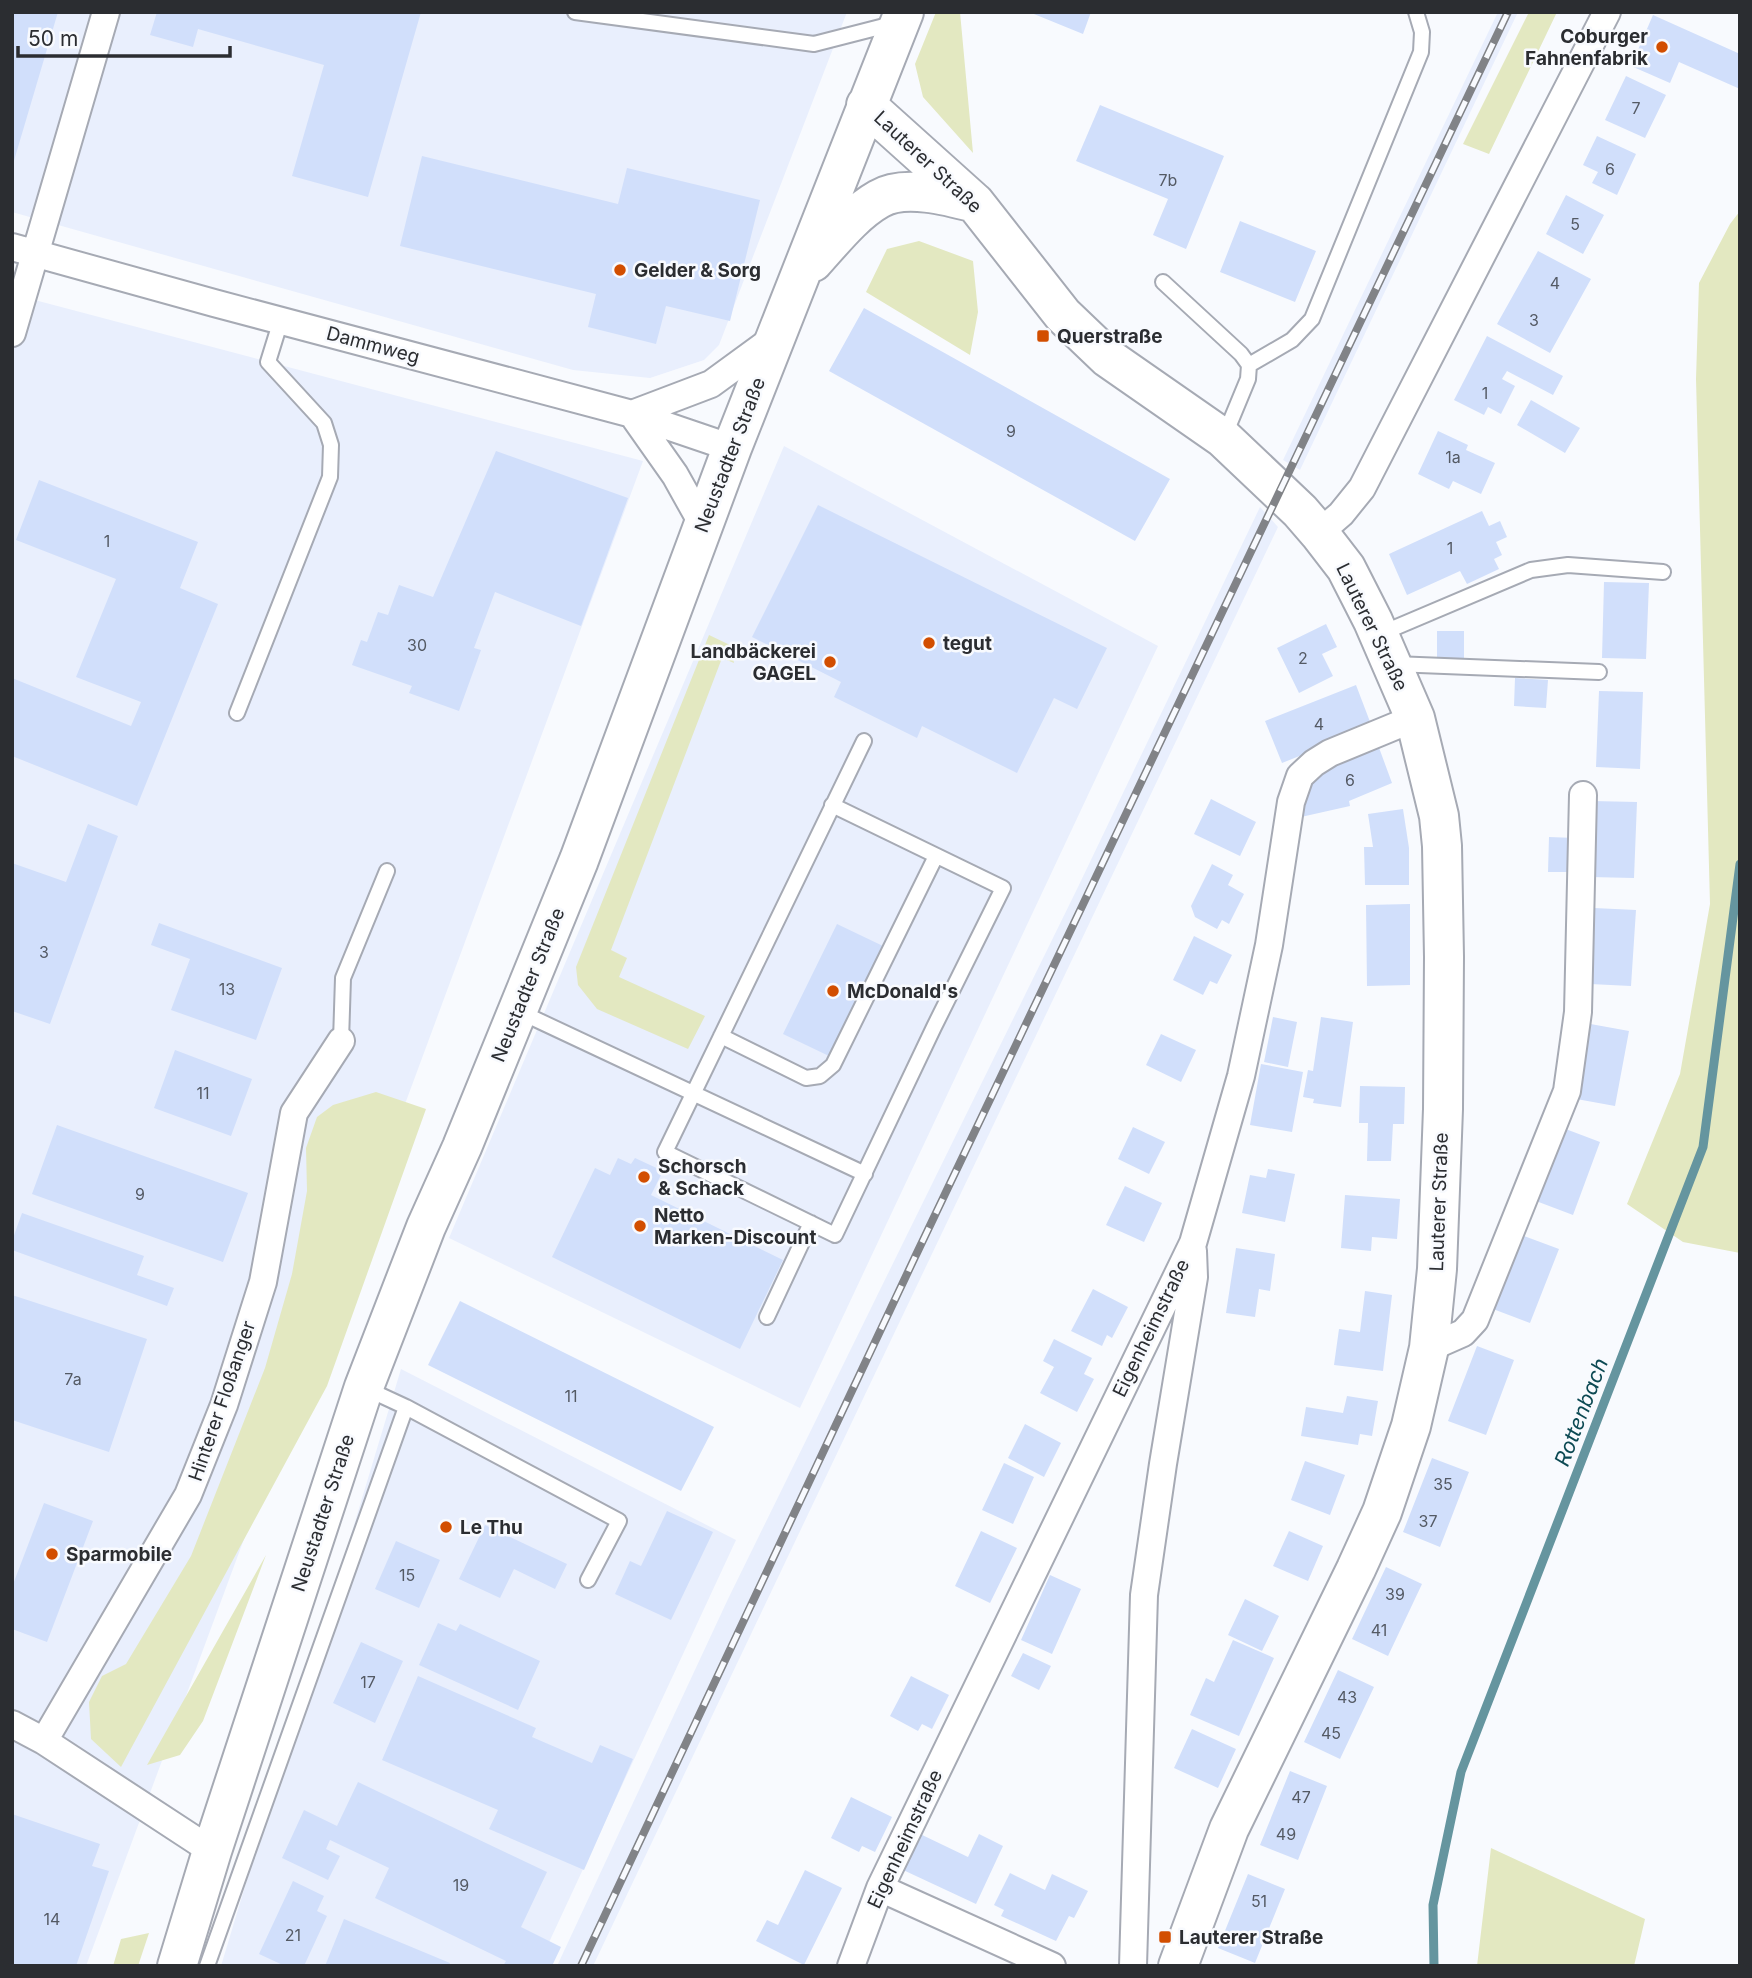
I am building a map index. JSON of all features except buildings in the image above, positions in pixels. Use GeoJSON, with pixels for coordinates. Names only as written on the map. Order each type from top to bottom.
{"type":"FeatureCollection","features":[{"type":"Feature","properties":{"kind":"street"},"geometry":{"type":"LineString","coordinates":[[12,333],[29,282],[23,250],[106,12]]}},
{"type":"Feature","properties":{"kind":"street"},"geometry":{"type":"LineString","coordinates":[[1319,533],[1341,514],[1362,488],[1608,12]]}},
{"type":"Feature","properties":{"kind":"street","name":"Neustadter Straße"},"geometry":{"type":"LineString","coordinates":[[177,1966],[364,1387],[422,1237],[462,1147],[579,860],[732,448],[902,17]]}},
{"type":"Feature","properties":{"kind":"street","name":"Lauterer Straße"},"geometry":{"type":"LineString","coordinates":[[866,105],[975,203],[1063,315],[1090,341],[1108,358],[1223,438],[1300,511],[1319,533],[1346,568],[1386,649],[1415,718],[1438,816],[1444,957],[1438,1242],[1429,1348],[1411,1426],[1382,1512],[1229,1829],[1178,1966]]}},
{"type":"Feature","properties":{"kind":"street"},"geometry":{"type":"LineString","coordinates":[[799,276],[846,227],[880,198],[898,192],[943,194],[975,203]]}},
{"type":"Feature","properties":{"kind":"street","name":"Dammweg"},"geometry":{"type":"LineString","coordinates":[[23,250],[632,414],[732,448]]}},
{"type":"Feature","properties":{"kind":"street"},"geometry":{"type":"LineString","coordinates":[[703,524],[675,475],[632,414],[711,384],[775,337]]}},
{"type":"Feature","properties":{"kind":"street","name":"Eigenheimstraße"},"geometry":{"type":"LineString","coordinates":[[851,1966],[880,1888],[1193,1242],[1241,1076],[1269,945],[1291,802],[1300,776],[1330,753],[1415,718]]}},
{"type":"Feature","properties":{"kind":"street"},"geometry":{"type":"LineString","coordinates":[[1429,1348],[1463,1333],[1475,1320],[1567,1091],[1578,1012],[1583,795]]}},
{"type":"Feature","properties":{"kind":"street","name":"Hinterer Floßanger"},"geometry":{"type":"LineString","coordinates":[[44,1741],[188,1495],[225,1405],[263,1282],[294,1113],[341,1041]]}},
{"type":"Feature","properties":{"kind":"street"},"geometry":{"type":"LineString","coordinates":[[1133,1966],[1144,1595],[1194,1277],[1193,1242]]}},
{"type":"Feature","properties":{"kind":"street"},"geometry":{"type":"LineString","coordinates":[[12,1724],[44,1741],[212,1851]]}},
{"type":"Feature","properties":{"kind":"street"},"geometry":{"type":"LineString","coordinates":[[880,1888],[1052,1966]]}},
{"type":"Feature","properties":{"kind":"lane"},"geometry":{"type":"LineString","coordinates":[[575,12],[814,44],[902,17]]}},
{"type":"Feature","properties":{"kind":"lane"},"geometry":{"type":"LineString","coordinates":[[1249,365],[1292,340],[1312,319],[1421,52],[1422,32],[1416,12]]}},
{"type":"Feature","properties":{"kind":"lane"},"geometry":{"type":"LineString","coordinates":[[1163,282],[1241,354],[1249,365],[1248,379],[1223,438]]}},
{"type":"Feature","properties":{"kind":"lane"},"geometry":{"type":"LineString","coordinates":[[237,713],[330,477],[331,445],[324,424],[268,362],[281,320]]}},
{"type":"Feature","properties":{"kind":"lane"},"geometry":{"type":"LineString","coordinates":[[1386,649],[1531,570],[1569,565],[1663,572]]}},
{"type":"Feature","properties":{"kind":"lane"},"geometry":{"type":"LineString","coordinates":[[1386,649],[1600,672]]}},
{"type":"Feature","properties":{"kind":"lane"},"geometry":{"type":"LineString","coordinates":[[832,805],[1003,888],[835,1235],[665,1152],[832,805],[864,741]]}},
{"type":"Feature","properties":{"kind":"lane"},"geometry":{"type":"LineString","coordinates":[[721,1037],[806,1078],[820,1076],[833,1065],[936,856]]}},
{"type":"Feature","properties":{"kind":"lane"},"geometry":{"type":"LineString","coordinates":[[341,1041],[343,978],[387,871]]}},
{"type":"Feature","properties":{"kind":"lane"},"geometry":{"type":"LineString","coordinates":[[516,1011],[865,1174]]}},
{"type":"Feature","properties":{"kind":"lane"},"geometry":{"type":"LineString","coordinates":[[767,1317],[811,1223]]}},
{"type":"Feature","properties":{"kind":"lane"},"geometry":{"type":"LineString","coordinates":[[364,1387],[619,1521],[588,1580]]}},
{"type":"Feature","properties":{"kind":"lane"},"geometry":{"type":"LineString","coordinates":[[207,1966],[406,1407]]}},
{"type":"Feature","properties":{"kind":"shaded area"},"geometry":{"type":"Polygon","coordinates":[[[12,12],[847,12],[719,345],[704,360],[650,378],[573,370],[12,212],[12,12]]]}},
{"type":"Feature","properties":{"kind":"shaded area"},"geometry":{"type":"Polygon","coordinates":[[[1498,12],[1518,12],[1300,470],[1283,460],[1498,12]]]}},
{"type":"Feature","properties":{"kind":"shaded area"},"geometry":{"type":"Polygon","coordinates":[[[12,294],[643,461],[86,1966],[12,1966],[12,294]]]}},
{"type":"Feature","properties":{"kind":"shaded area"},"geometry":{"type":"Polygon","coordinates":[[[784,446],[1158,646],[800,1408],[449,1238],[784,446]]]}},
{"type":"Feature","properties":{"kind":"shaded area"},"geometry":{"type":"Polygon","coordinates":[[[1260,507],[1278,527],[593,1966],[557,1966],[728,1599],[1078,887],[1260,507]]]}},
{"type":"Feature","properties":{"kind":"shaded area"},"geometry":{"type":"Polygon","coordinates":[[[401,1369],[736,1540],[538,1966],[221,1966],[401,1369]]]}},
{"type":"Feature","properties":{"kind":"green space"},"geometry":{"type":"Polygon","coordinates":[[[936,12],[960,12],[973,153],[923,97],[915,64],[936,12]]]}},
{"type":"Feature","properties":{"kind":"green space"},"geometry":{"type":"Polygon","coordinates":[[[1529,12],[1557,12],[1489,154],[1463,144],[1529,12]]]}},
{"type":"Feature","properties":{"kind":"green space"},"geometry":{"type":"Polygon","coordinates":[[[1740,211],[1740,1253],[1683,1242],[1627,1204],[1680,1074],[1710,904],[1696,379],[1699,283],[1730,224],[1740,211]]]}},
{"type":"Feature","properties":{"kind":"green space"},"geometry":{"type":"Polygon","coordinates":[[[919,241],[973,261],[978,312],[970,355],[866,292],[887,249],[919,241]]]}},
{"type":"Feature","properties":{"kind":"green space"},"geometry":{"type":"Polygon","coordinates":[[[709,635],[730,645],[734,663],[722,658],[611,950],[627,958],[619,977],[705,1016],[688,1049],[597,1009],[578,985],[576,967],[709,635]]]}},
{"type":"Feature","properties":{"kind":"green space"},"geometry":{"type":"Polygon","coordinates":[[[376,1092],[426,1109],[327,1386],[121,1767],[91,1739],[89,1702],[102,1676],[126,1664],[191,1556],[265,1368],[292,1274],[307,1191],[306,1148],[317,1117],[333,1105],[376,1092]]]}},
{"type":"Feature","properties":{"kind":"green space"},"geometry":{"type":"Polygon","coordinates":[[[266,1555],[203,1721],[180,1755],[147,1765],[266,1555]]]}},
{"type":"Feature","properties":{"kind":"green space"},"geometry":{"type":"Polygon","coordinates":[[[1491,1848],[1645,1919],[1634,1966],[1477,1966],[1491,1848]]]}},
{"type":"Feature","properties":{"kind":"green space"},"geometry":{"type":"Polygon","coordinates":[[[149,1933],[138,1966],[113,1966],[121,1939],[149,1933]]]}},
{"type":"Feature","properties":{"kind":"waterway","name":"Rottenbach"},"geometry":{"type":"LineString","coordinates":[[1434,1966],[1433,1905],[1461,1772],[1703,1147],[1740,864]]}},
{"type":"Feature","properties":{"kind":"railway"},"geometry":{"type":"LineString","coordinates":[[581,1966],[915,1257],[1508,12]]}},
{"type":"Feature","properties":{"kind":"place","name":"Coburger Fahnenfabrik"},"geometry":{"type":"Point","coordinates":[1662,47]}},
{"type":"Feature","properties":{"kind":"place","name":"Gelder & Sorg"},"geometry":{"type":"Point","coordinates":[620,270]}},
{"type":"Feature","properties":{"kind":"place","name":"Querstraße"},"geometry":{"type":"Point","coordinates":[1043,336]}},
{"type":"Feature","properties":{"kind":"place","name":"tegut"},"geometry":{"type":"Point","coordinates":[929,643]}},
{"type":"Feature","properties":{"kind":"place","name":"Landbäckerei GAGEL"},"geometry":{"type":"Point","coordinates":[830,662]}},
{"type":"Feature","properties":{"kind":"place","name":"McDonald's"},"geometry":{"type":"Point","coordinates":[833,991]}},
{"type":"Feature","properties":{"kind":"place","name":"Schorsch & Schack"},"geometry":{"type":"Point","coordinates":[644,1177]}},
{"type":"Feature","properties":{"kind":"place","name":"Netto Marken-Discount"},"geometry":{"type":"Point","coordinates":[640,1226]}},
{"type":"Feature","properties":{"kind":"place","name":"Le Thu"},"geometry":{"type":"Point","coordinates":[446,1527]}},
{"type":"Feature","properties":{"kind":"place","name":"Sparmobile"},"geometry":{"type":"Point","coordinates":[52,1554]}},
{"type":"Feature","properties":{"kind":"place","name":"Lauterer Straße"},"geometry":{"type":"Point","coordinates":[1165,1937]}}]}
